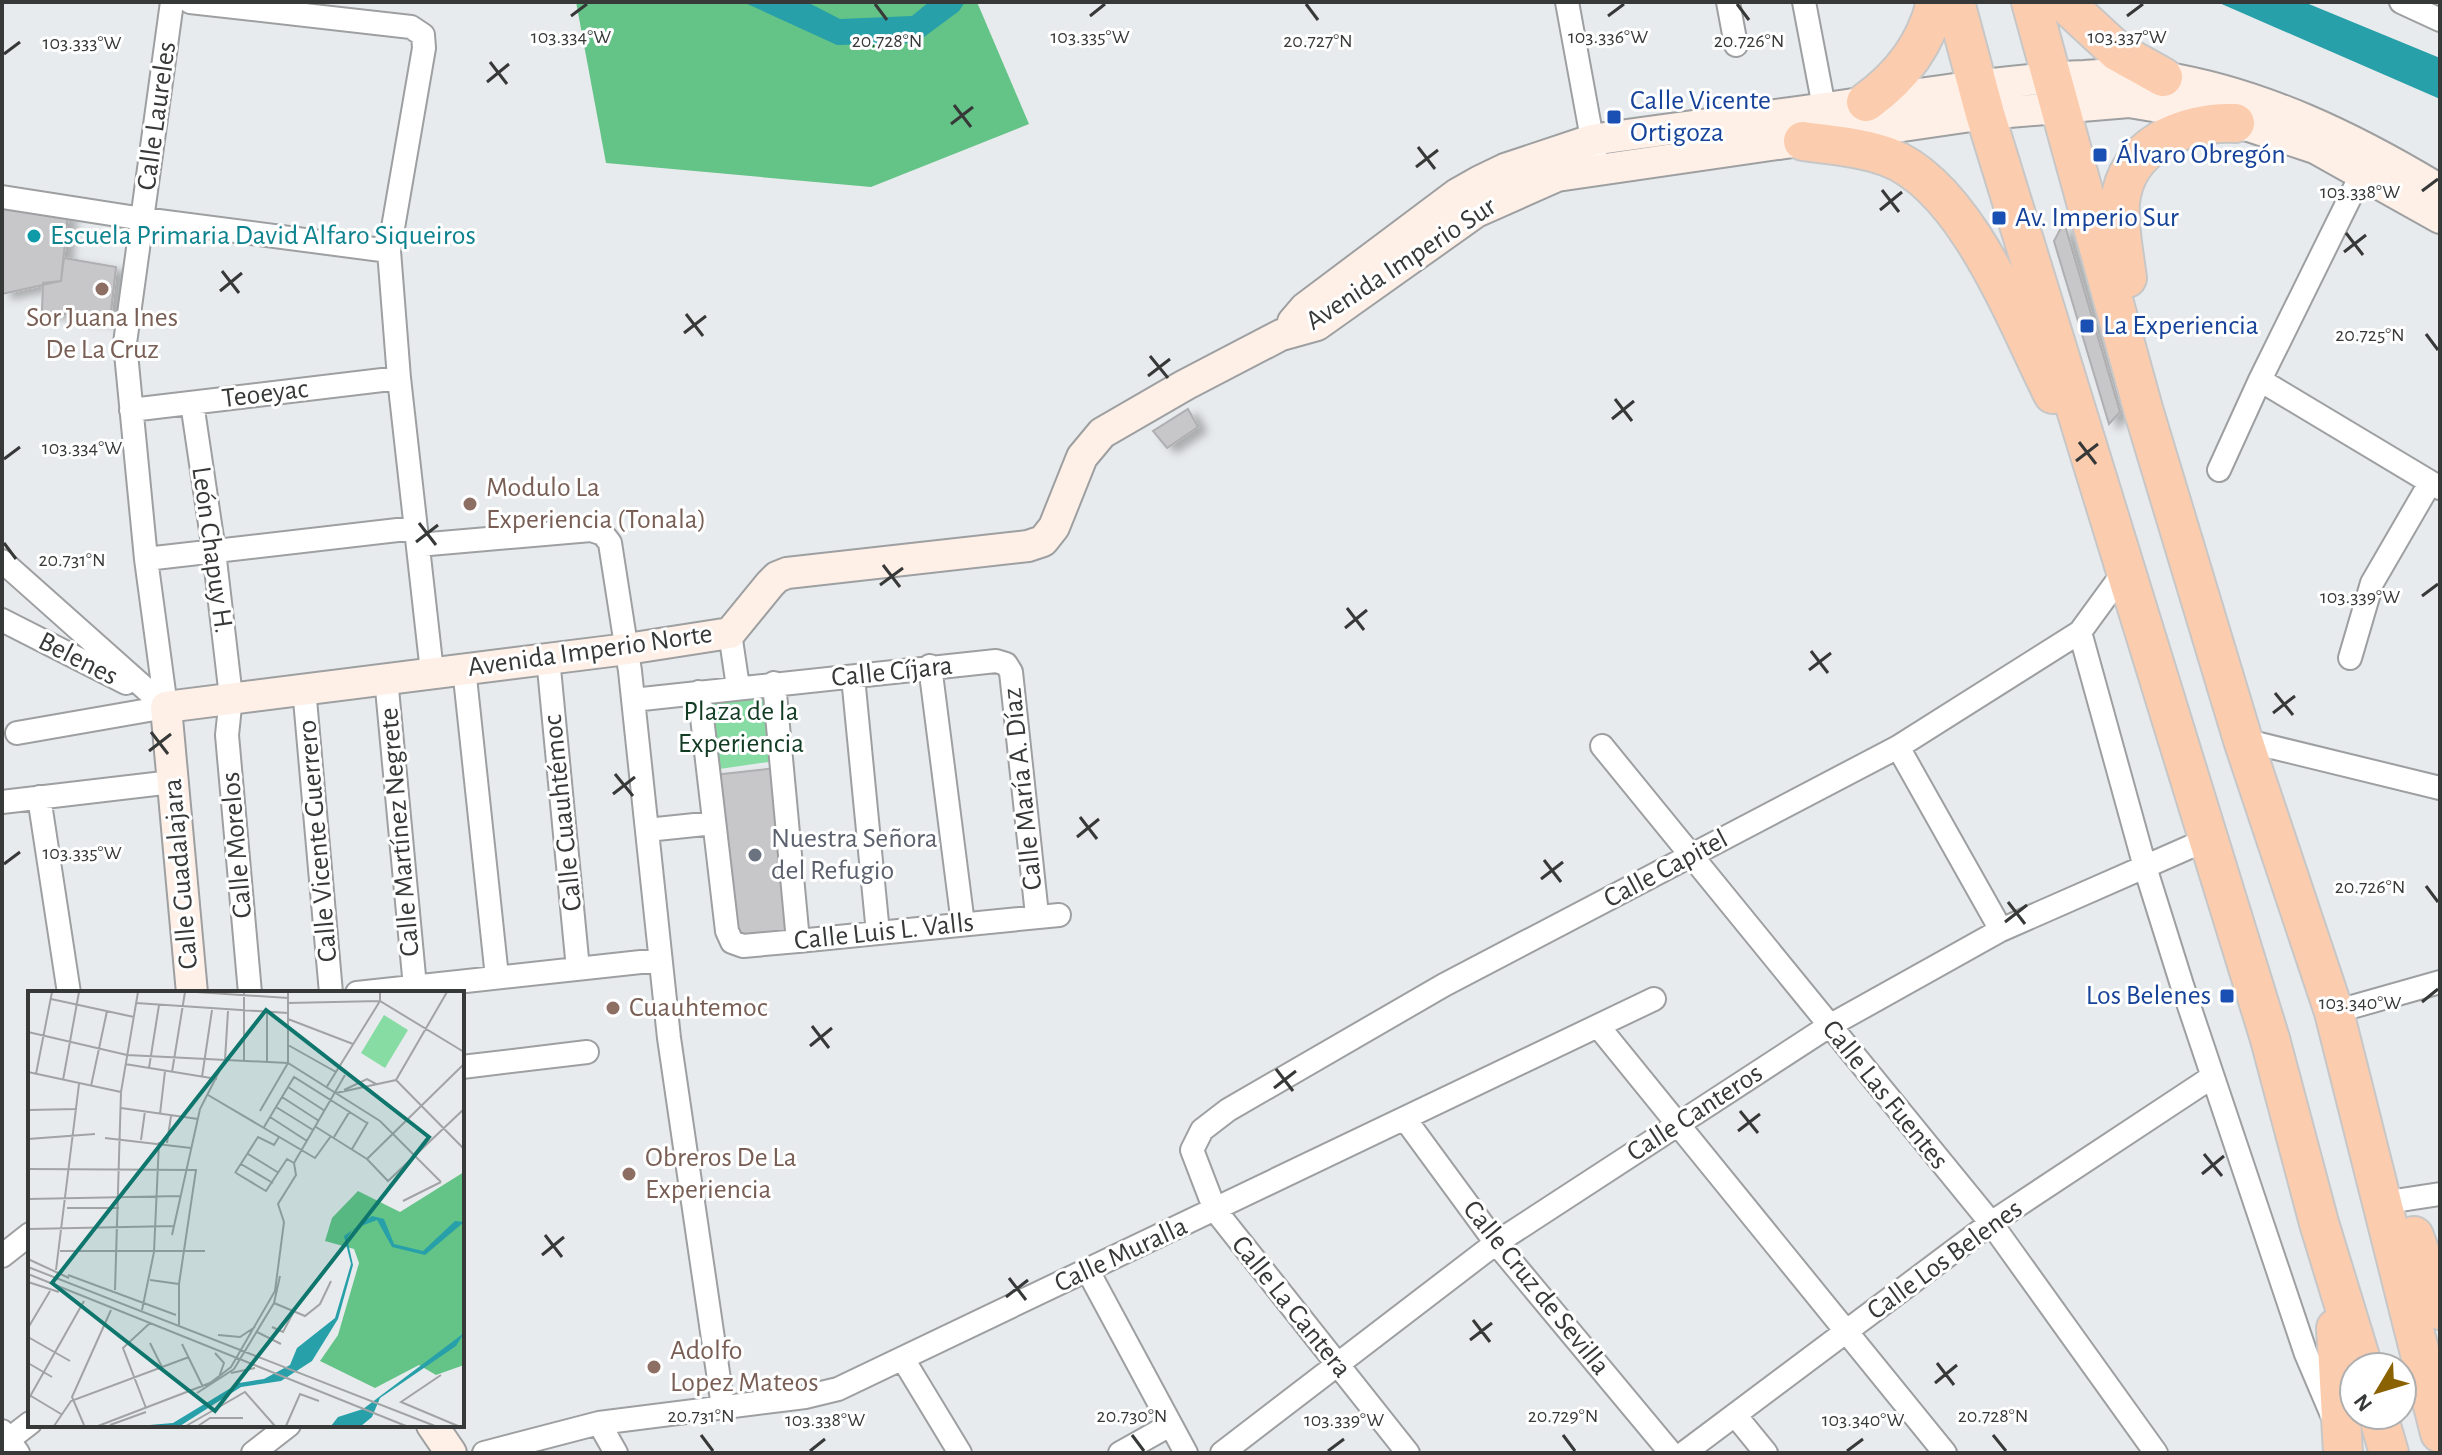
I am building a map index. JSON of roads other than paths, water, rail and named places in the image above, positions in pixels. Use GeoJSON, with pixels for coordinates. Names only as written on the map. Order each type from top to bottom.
{"type":"FeatureCollection","features":[{"type":"Feature","properties":{"kind":"highway"},"geometry":{"type":"LineString","coordinates":[[1866,102],[1910,61],[1929,26],[1936,2]]}},
{"type":"Feature","properties":{"kind":"highway"},"geometry":{"type":"LineString","coordinates":[[1955,2],[1981,100],[2270,1039],[2319,1223],[2358,1351]]}},
{"type":"Feature","properties":{"kind":"highway"},"geometry":{"type":"LineString","coordinates":[[2031,2],[2144,412],[2243,740],[2334,1012],[2440,1433]]}},
{"type":"Feature","properties":{"kind":"highway"},"geometry":{"type":"LineString","coordinates":[[2064,2],[2118,52],[2163,77]]}},
{"type":"Feature","properties":{"kind":"highway"},"geometry":{"type":"LineString","coordinates":[[2144,412],[2119,214],[2122,189],[2140,156],[2160,141],[2197,126],[2235,123]]}},
{"type":"Feature","properties":{"kind":"highway"},"geometry":{"type":"LineString","coordinates":[[1803,141],[1889,157],[1915,171],[1937,192],[1983,252],[2055,398],[2091,454]]}},
{"type":"Feature","properties":{"kind":"highway"},"geometry":{"type":"LineString","coordinates":[[2357,1096],[2401,1200],[2440,1310]]}},
{"type":"Feature","properties":{"kind":"highway"},"geometry":{"type":"LineString","coordinates":[[2319,1223],[2340,1366],[2342,1444]]}},
{"type":"Feature","properties":{"kind":"highway"},"geometry":{"type":"LineString","coordinates":[[2383,1431],[2389,1453]]}},
{"type":"Feature","properties":{"kind":"street","name":"Calle Laureles"},"geometry":{"type":"LineString","coordinates":[[160,702],[125,343],[172,2]]}},
{"type":"Feature","properties":{"kind":"street"},"geometry":{"type":"LineString","coordinates":[[190,2],[411,27],[423,35],[424,48],[389,251],[399,378],[432,672]]}},
{"type":"Feature","properties":{"kind":"street"},"geometry":{"type":"LineString","coordinates":[[1567,2],[1595,154]]}},
{"type":"Feature","properties":{"kind":"street"},"geometry":{"type":"LineString","coordinates":[[1728,2],[1736,45]]}},
{"type":"Feature","properties":{"kind":"street"},"geometry":{"type":"LineString","coordinates":[[1804,2],[1824,107]]}},
{"type":"Feature","properties":{"kind":"street"},"geometry":{"type":"LineString","coordinates":[[2401,2],[2437,13]]}},
{"type":"Feature","properties":{"kind":"street"},"geometry":{"type":"LineString","coordinates":[[1981,100],[2057,92],[2132,73],[2163,77],[2241,96],[2303,117],[2440,218]]}},
{"type":"Feature","properties":{"kind":"street"},"geometry":{"type":"LineString","coordinates":[[2057,92],[2189,112],[2235,123],[2368,162],[2440,190]]}},
{"type":"Feature","properties":{"kind":"street","name":"Avenida Imperio Sur"},"geometry":{"type":"LineString","coordinates":[[1595,154],[1803,141],[1981,100]]}},
{"type":"Feature","properties":{"kind":"street","name":"Avenida Imperio Sur"},"geometry":{"type":"LineString","coordinates":[[1281,335],[1317,325],[1476,212],[1557,176],[1595,154],[1824,107],[1866,102],[1981,100]]}},
{"type":"Feature","properties":{"kind":"street"},"geometry":{"type":"LineString","coordinates":[[2219,470],[2368,162]]}},
{"type":"Feature","properties":{"kind":"street"},"geometry":{"type":"LineString","coordinates":[[2,197],[389,251]]}},
{"type":"Feature","properties":{"kind":"street","name":"Avenida Imperio Norte"},"geometry":{"type":"LineString","coordinates":[[160,702],[231,697],[627,649],[730,633],[770,584],[787,573],[1028,546],[1043,541],[1054,527],[1082,457],[1102,433],[1281,335]]}},
{"type":"Feature","properties":{"kind":"street","name":"Teoeyac"},"geometry":{"type":"LineString","coordinates":[[131,410],[399,378]]}},
{"type":"Feature","properties":{"kind":"street"},"geometry":{"type":"LineString","coordinates":[[2260,380],[2435,486],[2372,583],[2350,658]]}},
{"type":"Feature","properties":{"kind":"street","name":"León Chapuy H."},"geometry":{"type":"LineString","coordinates":[[192,403],[231,697]]}},
{"type":"Feature","properties":{"kind":"street"},"geometry":{"type":"LineString","coordinates":[[146,559],[416,536],[591,530],[603,534],[610,543],[633,700],[659,960],[723,1407]]}},
{"type":"Feature","properties":{"kind":"street"},"geometry":{"type":"LineString","coordinates":[[2,561],[160,702]]}},
{"type":"Feature","properties":{"kind":"street","name":"Calle Capitel"},"geometry":{"type":"LineString","coordinates":[[1192,1150],[1202,1130],[1228,1110],[1444,985],[1898,747],[2080,632],[2126,569]]}},
{"type":"Feature","properties":{"kind":"street","name":"Belenes"},"geometry":{"type":"LineString","coordinates":[[2,620],[160,702]]}},
{"type":"Feature","properties":{"kind":"street"},"geometry":{"type":"LineString","coordinates":[[2080,632],[2145,867],[2212,1077],[2306,1354],[2342,1444]]}},
{"type":"Feature","properties":{"kind":"street"},"geometry":{"type":"LineString","coordinates":[[730,633],[738,687]]}},
{"type":"Feature","properties":{"kind":"street","name":"Calle Cuauhtémoc"},"geometry":{"type":"LineString","coordinates":[[548,658],[578,969]]}},
{"type":"Feature","properties":{"kind":"street","name":"Calle Cíjara"},"geometry":{"type":"LineString","coordinates":[[633,700],[930,666],[996,661],[1006,664]]}},
{"type":"Feature","properties":{"kind":"street","name":"Calle María A. Díaz"},"geometry":{"type":"LineString","coordinates":[[1006,664],[1011,672],[1037,915]]}},
{"type":"Feature","properties":{"kind":"street"},"geometry":{"type":"LineString","coordinates":[[930,666],[963,924]]}},
{"type":"Feature","properties":{"kind":"street"},"geometry":{"type":"LineString","coordinates":[[464,668],[497,977]]}},
{"type":"Feature","properties":{"kind":"street"},"geometry":{"type":"LineString","coordinates":[[853,677],[878,933]]}},
{"type":"Feature","properties":{"kind":"street","name":"Calle Martínez Negrete"},"geometry":{"type":"LineString","coordinates":[[386,678],[415,987]]}},
{"type":"Feature","properties":{"kind":"street"},"geometry":{"type":"LineString","coordinates":[[774,683],[798,941]]}},
{"type":"Feature","properties":{"kind":"street","name":"Calle Vicente Guerrero"},"geometry":{"type":"LineString","coordinates":[[304,688],[331,991]]}},
{"type":"Feature","properties":{"kind":"street"},"geometry":{"type":"LineString","coordinates":[[647,830],[714,823],[699,692]]}},
{"type":"Feature","properties":{"kind":"street","name":"Calle Morelos"},"geometry":{"type":"LineString","coordinates":[[231,697],[227,735],[250,991]]}},
{"type":"Feature","properties":{"kind":"street"},"geometry":{"type":"LineString","coordinates":[[17,733],[160,702]]}},
{"type":"Feature","properties":{"kind":"street","name":"Calle Guadalajara"},"geometry":{"type":"LineString","coordinates":[[160,702],[172,782],[192,991]]}},
{"type":"Feature","properties":{"kind":"street"},"geometry":{"type":"LineString","coordinates":[[2243,740],[2440,788]]}},
{"type":"Feature","properties":{"kind":"street","name":"Calle Las Fuentes"},"geometry":{"type":"LineString","coordinates":[[1602,746],[1991,1223],[2156,1453]]}},
{"type":"Feature","properties":{"kind":"street"},"geometry":{"type":"LineString","coordinates":[[1898,747],[2001,930]]}},
{"type":"Feature","properties":{"kind":"street"},"geometry":{"type":"LineString","coordinates":[[2,802],[172,782]]}},
{"type":"Feature","properties":{"kind":"street"},"geometry":{"type":"LineString","coordinates":[[39,797],[69,991]]}},
{"type":"Feature","properties":{"kind":"street","name":"Calle Luis L. Valls"},"geometry":{"type":"LineString","coordinates":[[714,823],[727,931],[732,942],[743,946],[1059,915]]}},
{"type":"Feature","properties":{"kind":"street","name":"Calle Canteros"},"geometry":{"type":"LineString","coordinates":[[1222,1453],[1496,1243],[1829,1026],[2001,930],[2208,839]]}},
{"type":"Feature","properties":{"kind":"street"},"geometry":{"type":"LineString","coordinates":[[376,991],[659,960]]}},
{"type":"Feature","properties":{"kind":"street"},"geometry":{"type":"LineString","coordinates":[[2334,1012],[2440,982]]}},
{"type":"Feature","properties":{"kind":"street","name":"Calle Muralla"},"geometry":{"type":"LineString","coordinates":[[484,1453],[599,1423],[827,1393],[1654,999]]}},
{"type":"Feature","properties":{"kind":"street"},"geometry":{"type":"LineString","coordinates":[[1598,1026],[1945,1453]]}},
{"type":"Feature","properties":{"kind":"street"},"geometry":{"type":"LineString","coordinates":[[464,1067],[587,1052]]}},
{"type":"Feature","properties":{"kind":"street","name":"Calle Los Belenes"},"geometry":{"type":"LineString","coordinates":[[1684,1453],[1991,1223],[2212,1077]]}},
{"type":"Feature","properties":{"kind":"street","name":"Calle Cruz de Sevilla"},"geometry":{"type":"LineString","coordinates":[[1405,1119],[1496,1243],[1671,1453]]}},
{"type":"Feature","properties":{"kind":"street","name":"Calle La Cantera"},"geometry":{"type":"LineString","coordinates":[[1192,1150],[1215,1210],[1408,1453]]}},
{"type":"Feature","properties":{"kind":"street"},"geometry":{"type":"LineString","coordinates":[[2401,1200],[2440,1194]]}},
{"type":"Feature","properties":{"kind":"street"},"geometry":{"type":"LineString","coordinates":[[2,1256],[28,1236]]}},
{"type":"Feature","properties":{"kind":"street"},"geometry":{"type":"LineString","coordinates":[[1088,1271],[1186,1453]]}},
{"type":"Feature","properties":{"kind":"street"},"geometry":{"type":"LineString","coordinates":[[903,1359],[960,1453]]}},
{"type":"Feature","properties":{"kind":"street"},"geometry":{"type":"LineString","coordinates":[[1735,1415],[1766,1453]]}},
{"type":"Feature","properties":{"kind":"street"},"geometry":{"type":"LineString","coordinates":[[599,1423],[616,1453]]}},
{"type":"Feature","properties":{"kind":"street"},"geometry":{"type":"LineString","coordinates":[[10,1441],[28,1425]]}},
{"type":"Feature","properties":{"kind":"street"},"geometry":{"type":"LineString","coordinates":[[1120,1453],[1170,1425]]}},
{"type":"Feature","properties":{"kind":"street"},"geometry":{"type":"LineString","coordinates":[[253,1453],[286,1427]]}},
{"type":"Feature","properties":{"kind":"street"},"geometry":{"type":"LineString","coordinates":[[433,1427],[451,1453]]}},
{"type":"Feature","properties":{"kind":"water"},"geometry":{"type":"Polygon","coordinates":[[[743,2],[807,2],[840,19],[912,16],[929,2],[965,2],[959,11],[916,43],[837,45],[743,2]]]}},
{"type":"Feature","properties":{"kind":"water"},"geometry":{"type":"Polygon","coordinates":[[[2217,2],[2304,2],[2440,58],[2440,99],[2217,2]]]}},
{"type":"Feature","properties":{"kind":"place","name":"Calle Vicente Ortigoza"},"geometry":{"type":"Point","coordinates":[1614,117]}},
{"type":"Feature","properties":{"kind":"place","name":"Álvaro Obregón"},"geometry":{"type":"Point","coordinates":[2100,155]}},
{"type":"Feature","properties":{"kind":"place","name":"Av. Imperio Sur"},"geometry":{"type":"Point","coordinates":[1999,218]}},
{"type":"Feature","properties":{"kind":"place","name":"Escuela Primaria David Alfaro Siqueiros"},"geometry":{"type":"Point","coordinates":[34,236]}},
{"type":"Feature","properties":{"kind":"place","name":"Sor Juana Ines De La Cruz"},"geometry":{"type":"Point","coordinates":[102,289]}},
{"type":"Feature","properties":{"kind":"place","name":"La Experiencia"},"geometry":{"type":"Point","coordinates":[2087,326]}},
{"type":"Feature","properties":{"kind":"place","name":"Modulo La Experiencia (Tonala)"},"geometry":{"type":"Point","coordinates":[470,504]}},
{"type":"Feature","properties":{"kind":"place","name":"Nuestra Señora del Refugio"},"geometry":{"type":"Point","coordinates":[755,855]}},
{"type":"Feature","properties":{"kind":"place","name":"Los Belenes"},"geometry":{"type":"Point","coordinates":[2227,996]}},
{"type":"Feature","properties":{"kind":"place","name":"Cuauhtemoc"},"geometry":{"type":"Point","coordinates":[613,1008]}},
{"type":"Feature","properties":{"kind":"place","name":"Obreros De La Experiencia"},"geometry":{"type":"Point","coordinates":[629,1174]}},
{"type":"Feature","properties":{"kind":"place","name":"Adolfo Lopez Mateos"},"geometry":{"type":"Point","coordinates":[654,1367]}},
{"type":"Feature","properties":{"kind":"park label","name":"Plaza de la Experiencia"},"geometry":{"type":"Point","coordinates":[741,728]}}]}
